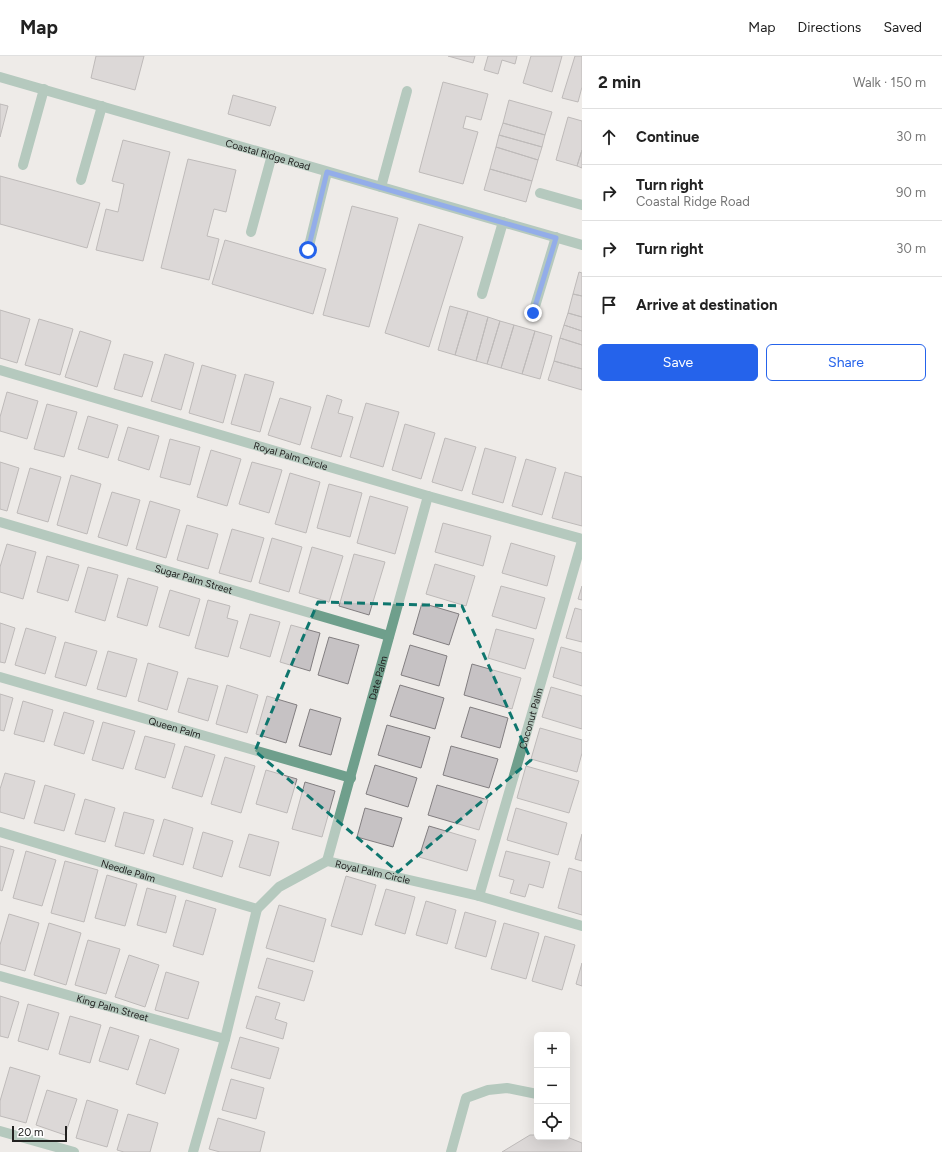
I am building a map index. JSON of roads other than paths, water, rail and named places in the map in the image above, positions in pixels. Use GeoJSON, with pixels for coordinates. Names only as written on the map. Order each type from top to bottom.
{"type":"FeatureCollection","features":[{"type":"Feature","properties":{"kind":"street","name":"Coastal Ridge Road"},"geometry":{"type":"LineString","coordinates":[[0,77],[582,245]]}},
{"type":"Feature","properties":{"kind":"street"},"geometry":{"type":"LineString","coordinates":[[23,165],[44,89]]}},
{"type":"Feature","properties":{"kind":"street"},"geometry":{"type":"LineString","coordinates":[[381,187],[407,91]]}},
{"type":"Feature","properties":{"kind":"street"},"geometry":{"type":"LineString","coordinates":[[81,180],[102,106]]}},
{"type":"Feature","properties":{"kind":"street"},"geometry":{"type":"LineString","coordinates":[[251,232],[272,155]]}},
{"type":"Feature","properties":{"kind":"street"},"geometry":{"type":"LineString","coordinates":[[308,250],[327,172]]}},
{"type":"Feature","properties":{"kind":"street"},"geometry":{"type":"LineString","coordinates":[[540,193],[582,205]]}},
{"type":"Feature","properties":{"kind":"street"},"geometry":{"type":"LineString","coordinates":[[482,294],[503,222]]}},
{"type":"Feature","properties":{"kind":"street"},"geometry":{"type":"LineString","coordinates":[[533,313],[556,238]]}},
{"type":"Feature","properties":{"kind":"street","name":"Royal Palm Circle"},"geometry":{"type":"LineString","coordinates":[[0,370],[582,540]]}},
{"type":"Feature","properties":{"kind":"street","name":"Date Palm"},"geometry":{"type":"LineString","coordinates":[[328,861],[428,496]]}},
{"type":"Feature","properties":{"kind":"street","name":"Sugar Palm Street"},"geometry":{"type":"LineString","coordinates":[[0,522],[389,636]]}},
{"type":"Feature","properties":{"kind":"street","name":"Coconut Palm"},"geometry":{"type":"LineString","coordinates":[[479,896],[582,540]]}},
{"type":"Feature","properties":{"kind":"street","name":"Queen Palm"},"geometry":{"type":"LineString","coordinates":[[0,677],[351,778]]}},
{"type":"Feature","properties":{"kind":"street","name":"Needle Palm"},"geometry":{"type":"LineString","coordinates":[[0,832],[257,909]]}},
{"type":"Feature","properties":{"kind":"street","name":"Royal Palm Circle"},"geometry":{"type":"LineString","coordinates":[[257,909],[279,887],[328,861],[479,896],[582,926]]}},
{"type":"Feature","properties":{"kind":"street"},"geometry":{"type":"LineString","coordinates":[[192,1152],[225,1039],[257,909]]}},
{"type":"Feature","properties":{"kind":"street","name":"King Palm Street"},"geometry":{"type":"LineString","coordinates":[[0,976],[225,1039]]}},
{"type":"Feature","properties":{"kind":"street"},"geometry":{"type":"LineString","coordinates":[[451,1152],[466,1098],[488,1090],[507,1088],[534,1093]]}},
{"type":"Feature","properties":{"kind":"street"},"geometry":{"type":"LineString","coordinates":[[0,1131],[74,1152]]}}]}
